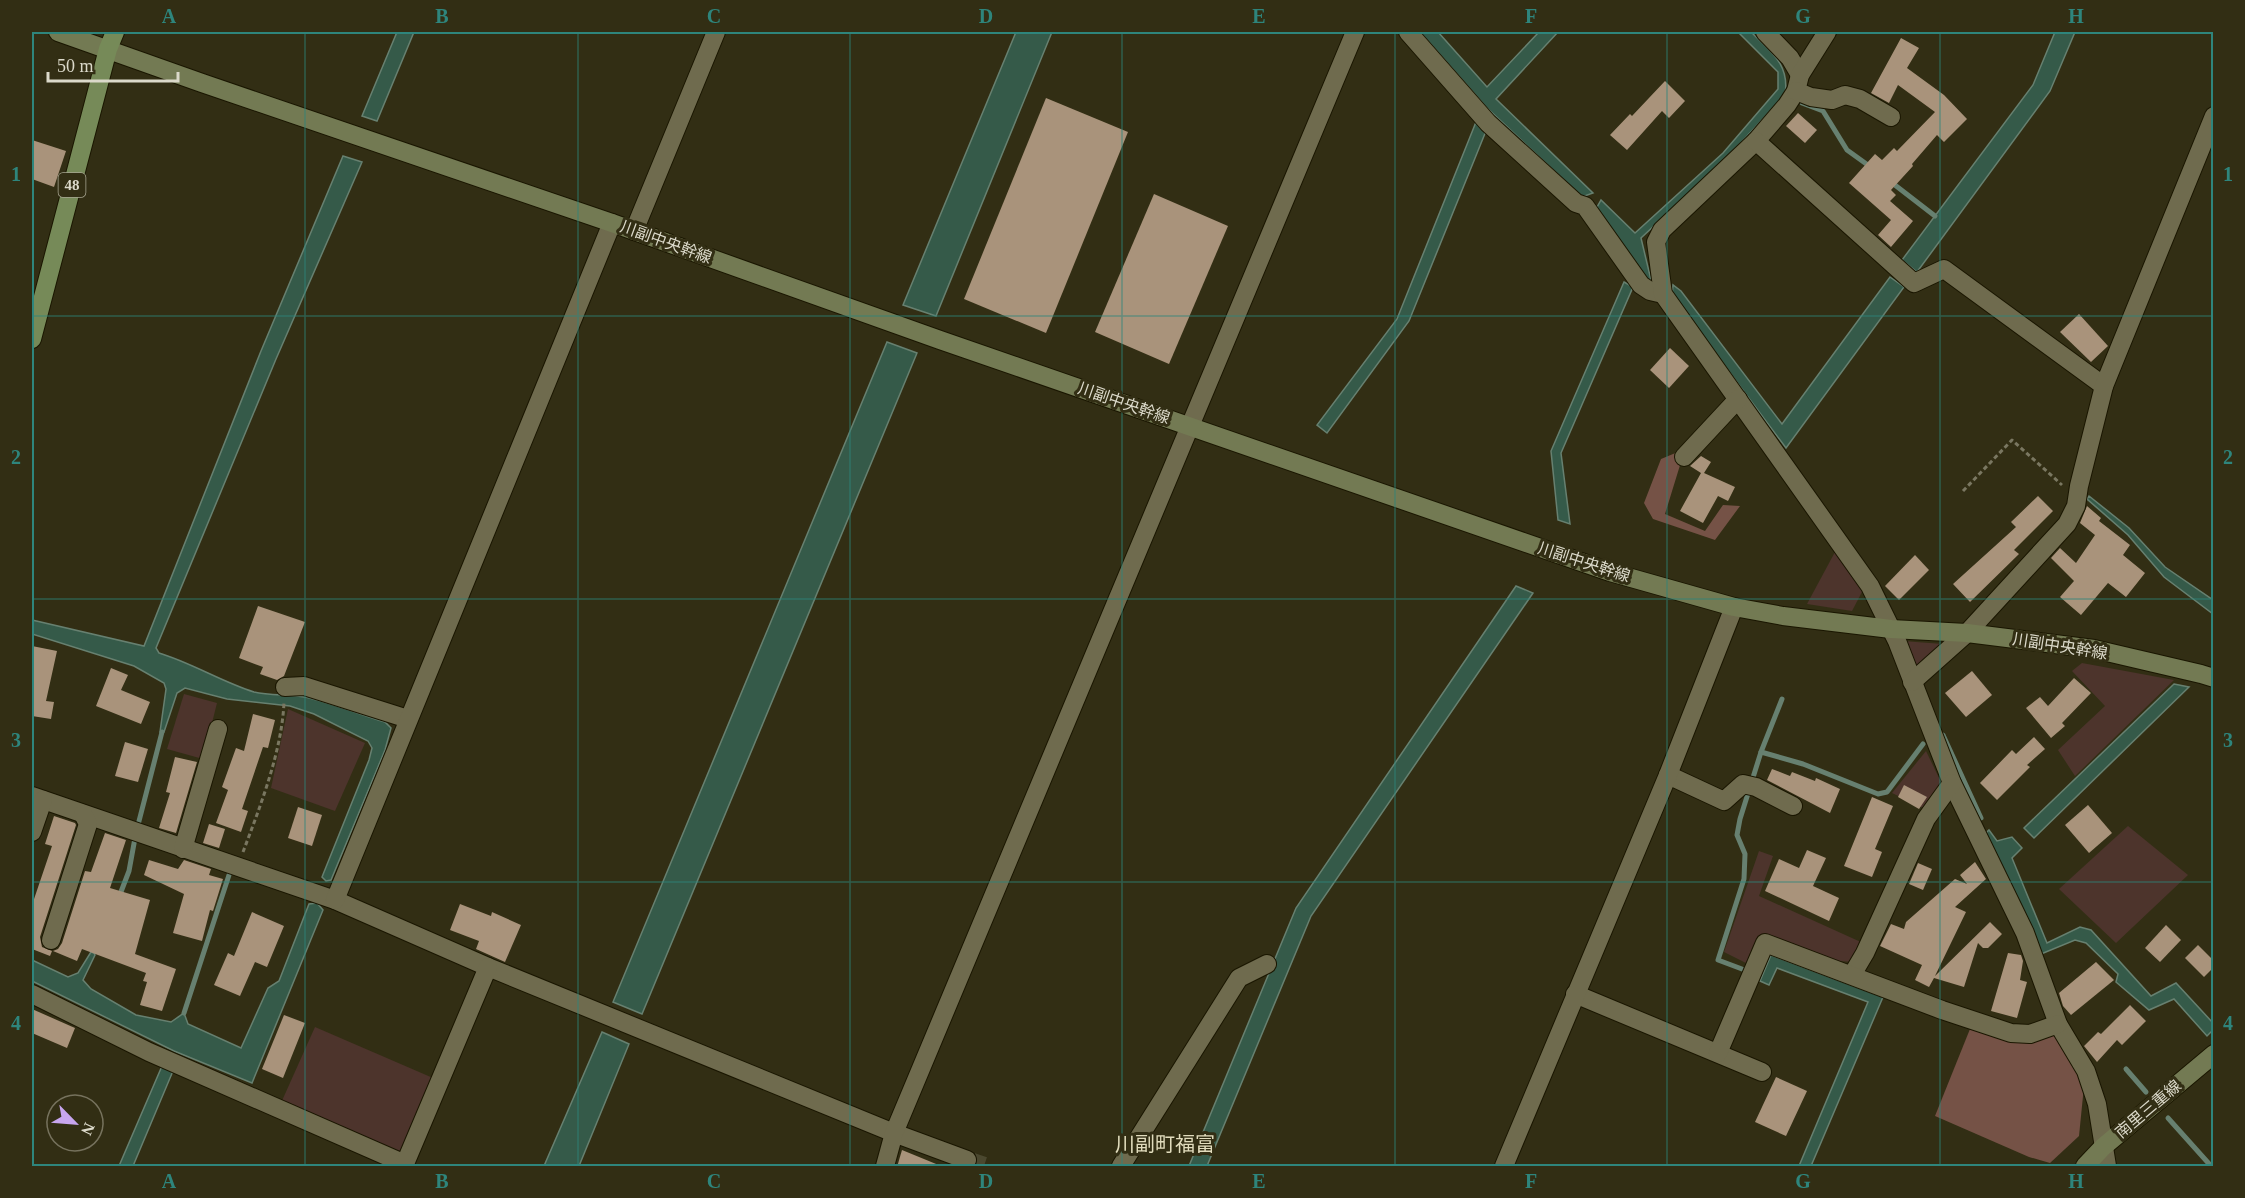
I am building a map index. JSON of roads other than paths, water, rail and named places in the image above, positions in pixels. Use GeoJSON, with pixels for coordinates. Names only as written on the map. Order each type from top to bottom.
{"type":"FeatureCollection","features":[{"type":"Feature","properties":{"kind":"main road","name":"48"},"geometry":{"type":"LineString","coordinates":[[32,339],[108,49],[115,32]]}},
{"type":"Feature","properties":{"kind":"street","name":"川副中央幹線"},"geometry":{"type":"LineString","coordinates":[[58,32],[1610,572],[1734,607],[1783,616],[1891,629],[1967,633],[2094,649],[2214,678]]}},
{"type":"Feature","properties":{"kind":"street"},"geometry":{"type":"LineString","coordinates":[[634,231],[716,32]]}},
{"type":"Feature","properties":{"kind":"street"},"geometry":{"type":"LineString","coordinates":[[885,1167],[894,1133],[1355,32]]}},
{"type":"Feature","properties":{"kind":"street"},"geometry":{"type":"LineString","coordinates":[[1408,32],[1488,123],[1576,202],[1585,206],[1641,285],[1650,291],[1663,294]]}},
{"type":"Feature","properties":{"kind":"street"},"geometry":{"type":"LineString","coordinates":[[1765,32],[1790,58],[1798,83],[1811,98],[1832,100],[1845,95],[1860,99],[1891,117]]}},
{"type":"Feature","properties":{"kind":"street"},"geometry":{"type":"LineString","coordinates":[[1827,32],[1787,105],[1756,141],[1662,230],[1656,242],[1663,294],[1870,586],[1891,629],[1952,783],[2025,933],[2058,1024],[2086,1071],[2097,1104],[2107,1167]]}},
{"type":"Feature","properties":{"kind":"street"},"geometry":{"type":"LineString","coordinates":[[1912,682],[1967,633],[2067,524],[2076,506],[2104,386],[2214,116]]}},
{"type":"Feature","properties":{"kind":"street"},"geometry":{"type":"LineString","coordinates":[[1756,141],[1914,283],[1944,269],[2104,386]]}},
{"type":"Feature","properties":{"kind":"street"},"geometry":{"type":"LineString","coordinates":[[335,900],[612,223]]}},
{"type":"Feature","properties":{"kind":"street"},"geometry":{"type":"LineString","coordinates":[[1684,457],[1738,399]]}},
{"type":"Feature","properties":{"kind":"street"},"geometry":{"type":"LineString","coordinates":[[1504,1167],[1668,775],[1734,607]]}},
{"type":"Feature","properties":{"kind":"street"},"geometry":{"type":"LineString","coordinates":[[285,687],[304,686],[408,719]]}},
{"type":"Feature","properties":{"kind":"street"},"geometry":{"type":"LineString","coordinates":[[183,849],[218,729]]}},
{"type":"Feature","properties":{"kind":"street"},"geometry":{"type":"LineString","coordinates":[[1668,775],[1724,801],[1749,786],[1793,806]]}},
{"type":"Feature","properties":{"kind":"street"},"geometry":{"type":"LineString","coordinates":[[1852,975],[1866,953],[1926,819],[1952,783]]}},
{"type":"Feature","properties":{"kind":"street"},"geometry":{"type":"LineString","coordinates":[[32,832],[37,798],[335,900],[488,967],[894,1133],[967,1160]]}},
{"type":"Feature","properties":{"kind":"street"},"geometry":{"type":"LineString","coordinates":[[51,940],[88,824],[83,814]]}},
{"type":"Feature","properties":{"kind":"street"},"geometry":{"type":"LineString","coordinates":[[1718,1053],[1765,943],[1942,1010],[2012,1033],[2030,1034],[2058,1024]]}},
{"type":"Feature","properties":{"kind":"street"},"geometry":{"type":"LineString","coordinates":[[1121,1167],[1239,978],[1267,964]]}},
{"type":"Feature","properties":{"kind":"street"},"geometry":{"type":"LineString","coordinates":[[32,994],[149,1052],[404,1165],[488,967]]}},
{"type":"Feature","properties":{"kind":"street"},"geometry":{"type":"LineString","coordinates":[[1575,994],[1762,1071]]}},
{"type":"Feature","properties":{"kind":"street","name":"南里三重線"},"geometry":{"type":"LineString","coordinates":[[2085,1167],[2103,1147],[2214,1054]]}},
{"type":"Feature","properties":{"kind":"waterway"},"geometry":{"type":"LineString","coordinates":[[1802,103],[1823,111],[1847,150],[1872,168]]}},
{"type":"Feature","properties":{"kind":"waterway"},"geometry":{"type":"LineString","coordinates":[[1891,182],[1935,216]]}},
{"type":"Feature","properties":{"kind":"waterway"},"geometry":{"type":"LineString","coordinates":[[1742,969],[1718,960],[1744,879],[1745,854],[1737,835],[1740,819],[1761,752],[1782,699]]}},
{"type":"Feature","properties":{"kind":"waterway"},"geometry":{"type":"LineString","coordinates":[[138,825],[162,732]]}},
{"type":"Feature","properties":{"kind":"waterway"},"geometry":{"type":"LineString","coordinates":[[1943,735],[1981,818]]}},
{"type":"Feature","properties":{"kind":"waterway"},"geometry":{"type":"LineString","coordinates":[[1761,752],[1803,764],[1878,794],[1887,792],[1923,744]]}},
{"type":"Feature","properties":{"kind":"waterway"},"geometry":{"type":"LineString","coordinates":[[119,897],[129,871],[135,838]]}},
{"type":"Feature","properties":{"kind":"waterway"},"geometry":{"type":"LineString","coordinates":[[184,1013],[229,875]]}},
{"type":"Feature","properties":{"kind":"waterway"},"geometry":{"type":"LineString","coordinates":[[2126,1069],[2146,1092]]}},
{"type":"Feature","properties":{"kind":"waterway"},"geometry":{"type":"LineString","coordinates":[[2168,1118],[2211,1166]]}},
{"type":"Feature","properties":{"kind":"tunnel"},"geometry":{"type":"LineString","coordinates":[[967,1160],[985,1166]]}},
{"type":"Feature","properties":{"kind":"district","name":"川副町福富"},"geometry":{"type":"Point","coordinates":[1165,1144]}}]}
